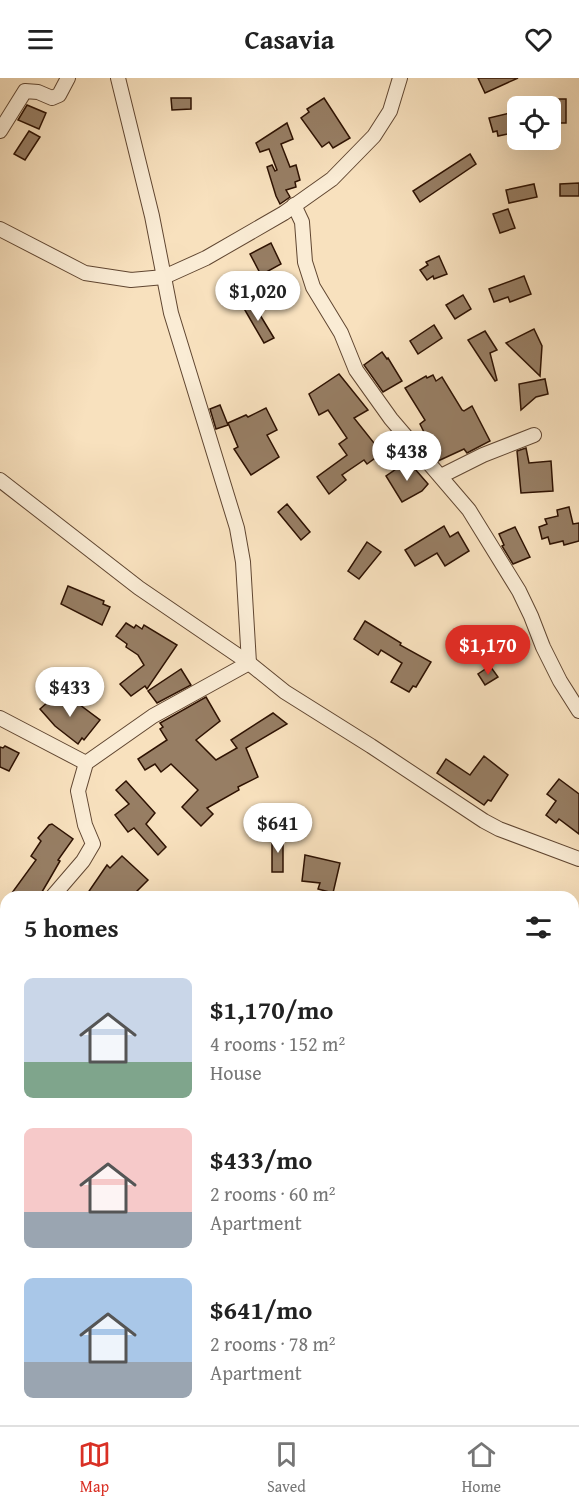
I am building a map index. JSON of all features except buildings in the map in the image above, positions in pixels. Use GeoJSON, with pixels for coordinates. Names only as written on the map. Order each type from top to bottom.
{"type":"FeatureCollection","features":[{"type":"Feature","properties":{"kind":"street"},"geometry":{"type":"LineString","coordinates":[[0,131],[25,92],[38,92],[52,98],[59,95],[68,78]]}},
{"type":"Feature","properties":{"kind":"street"},"geometry":{"type":"LineString","coordinates":[[118,78],[152,216],[171,313],[237,528],[243,562],[249,663]]}},
{"type":"Feature","properties":{"kind":"street"},"geometry":{"type":"LineString","coordinates":[[0,229],[85,273],[131,280],[164,277],[206,258],[294,205],[332,179],[374,136],[390,111],[400,78]]}},
{"type":"Feature","properties":{"kind":"street"},"geometry":{"type":"LineString","coordinates":[[294,205],[302,222],[304,262],[313,287],[341,333],[356,370],[391,418],[469,510],[519,591],[552,664],[579,711]]}},
{"type":"Feature","properties":{"kind":"street"},"geometry":{"type":"LineString","coordinates":[[441,476],[483,455],[534,435]]}},
{"type":"Feature","properties":{"kind":"street"},"geometry":{"type":"LineString","coordinates":[[0,480],[139,588],[249,663],[285,692],[484,821],[499,829],[579,859]]}},
{"type":"Feature","properties":{"kind":"street"},"geometry":{"type":"LineString","coordinates":[[57,891],[83,861],[93,844],[85,825],[78,791],[86,763],[153,716],[249,663]]}},
{"type":"Feature","properties":{"kind":"street"},"geometry":{"type":"LineString","coordinates":[[0,718],[86,763]]}}]}
